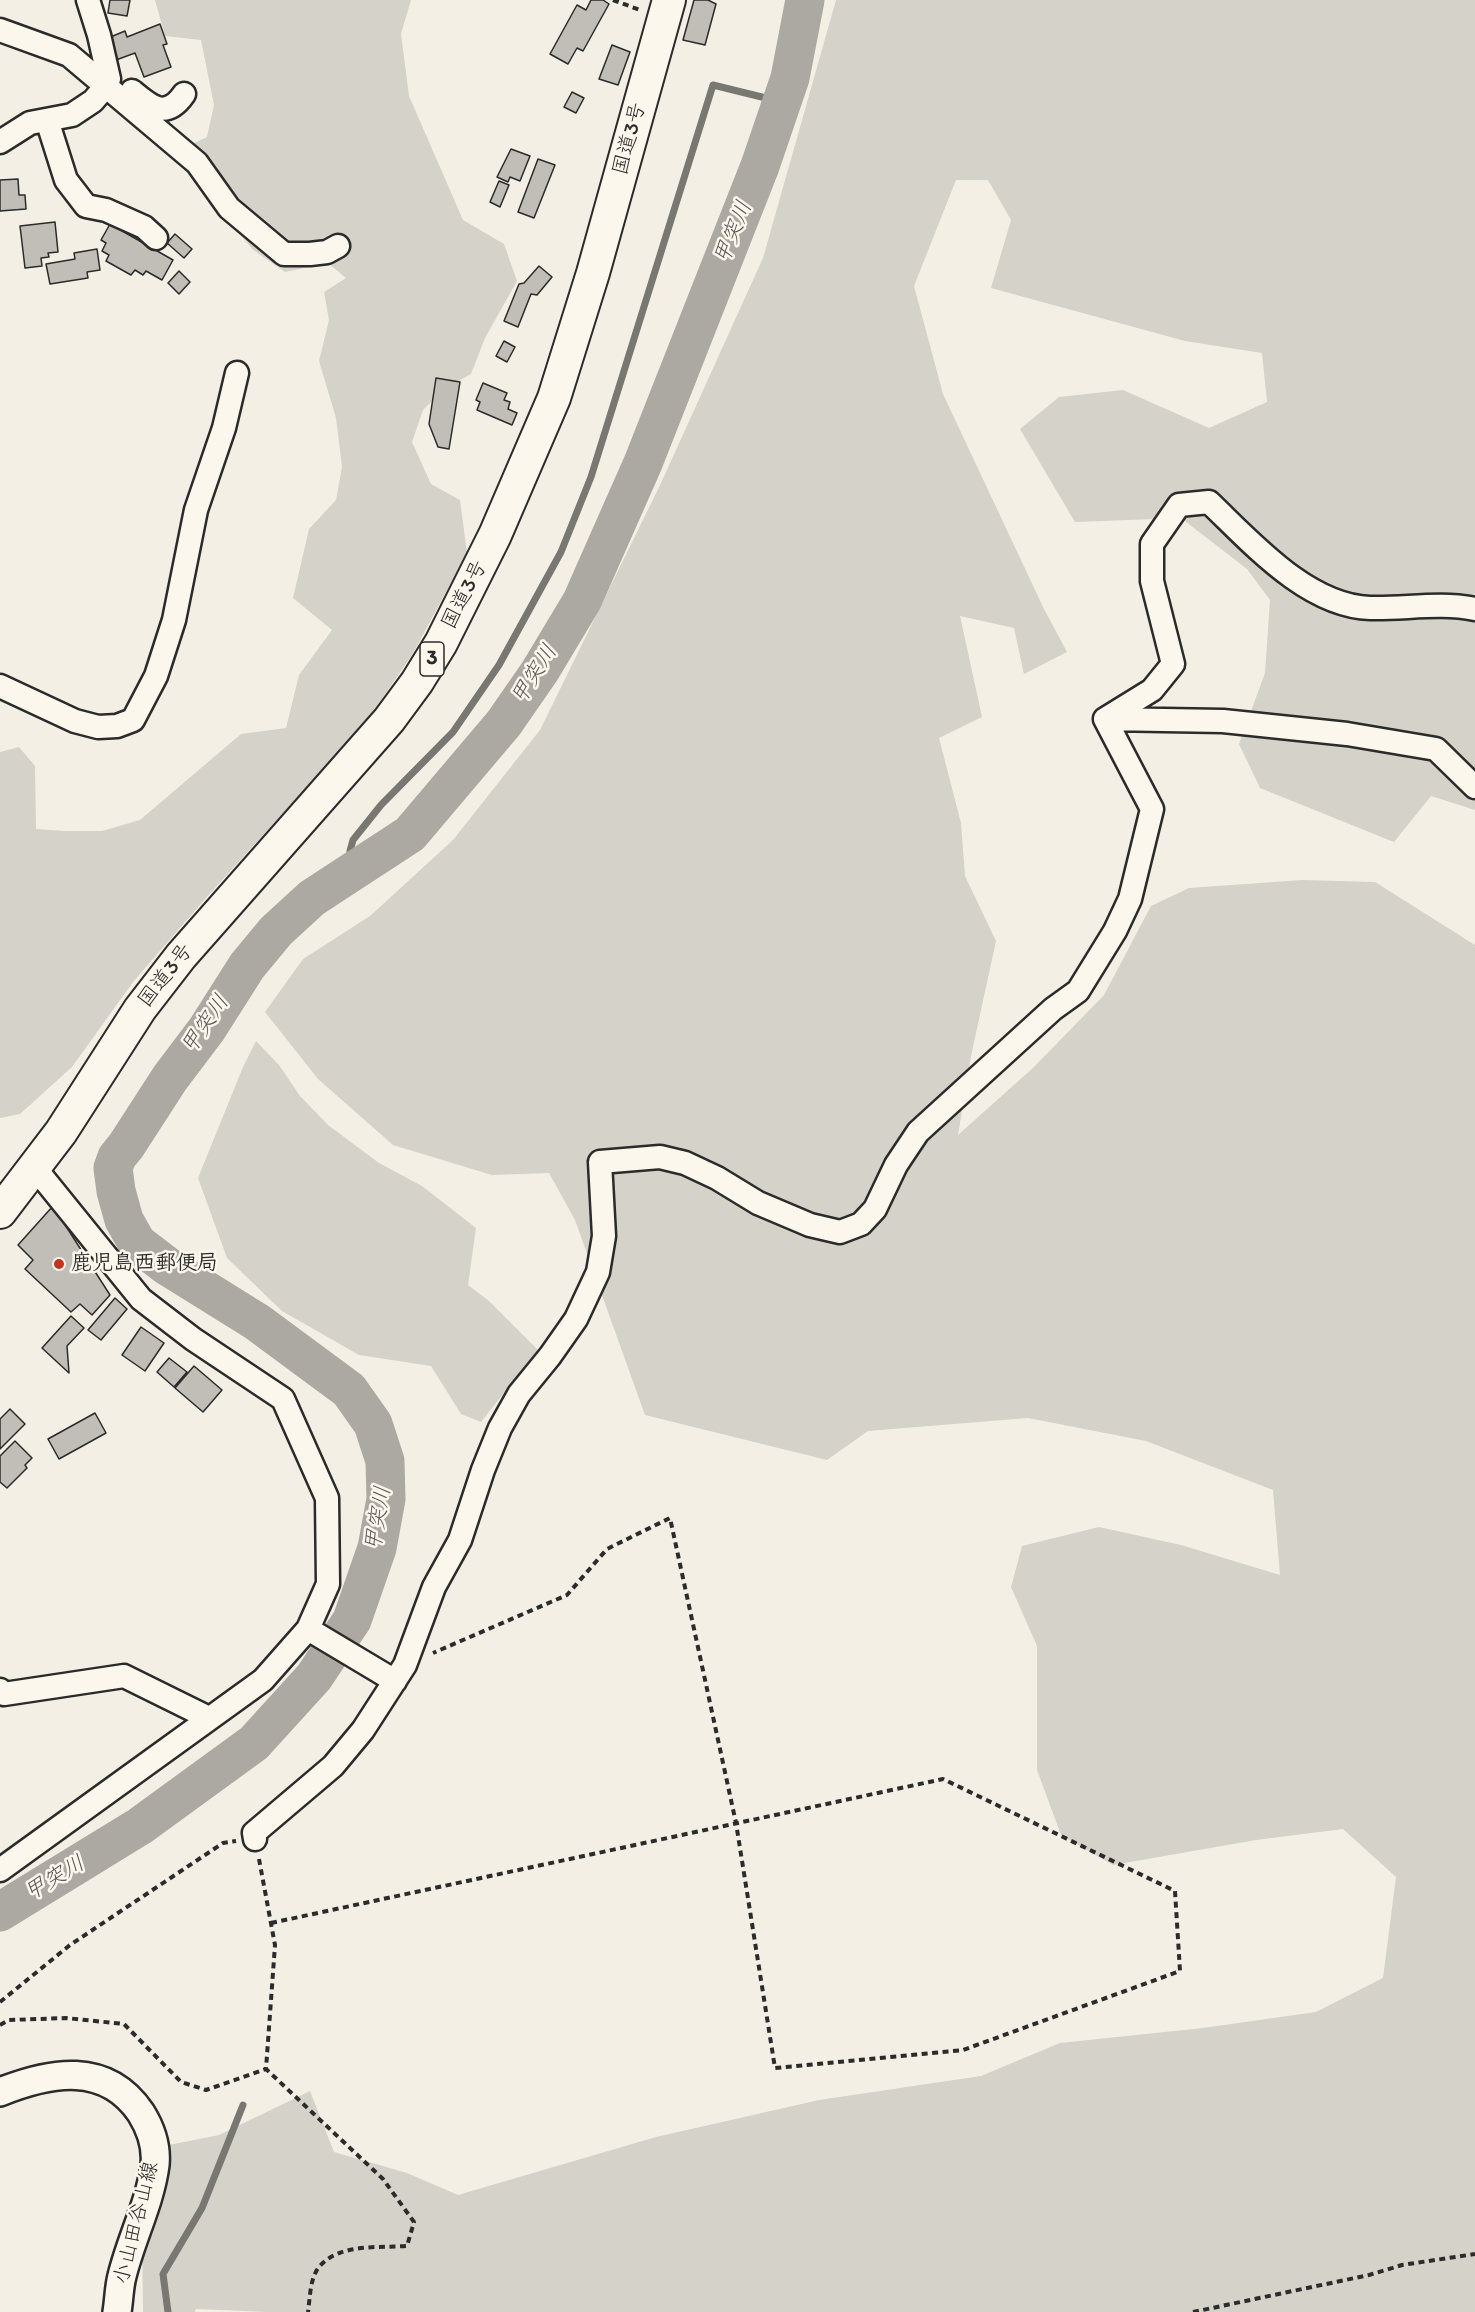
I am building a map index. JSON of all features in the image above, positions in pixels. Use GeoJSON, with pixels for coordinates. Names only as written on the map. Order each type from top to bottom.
{"type":"FeatureCollection","features":[{"type":"Feature","properties":{"kind":"highway","name":"国道3号"},"geometry":{"type":"LineString","coordinates":[[0,1212],[36,1168],[140,1009],[174,964],[389,720],[417,682],[441,643],[495,535],[554,398],[593,273],[669,0]]}},
{"type":"Feature","properties":{"kind":"main road","name":"小山田谷山線"},"geometry":{"type":"LineString","coordinates":[[0,2092],[30,2080],[50,2077],[90,2077],[103,2080],[128,2096],[152,2132],[154,2165],[140,2225],[122,2276],[117,2312]]}},
{"type":"Feature","properties":{"kind":"street"},"geometry":{"type":"LineString","coordinates":[[88,0],[99,35],[108,83]]}},
{"type":"Feature","properties":{"kind":"street"},"geometry":{"type":"LineString","coordinates":[[0,30],[69,55],[108,83],[197,163],[229,208],[284,254],[318,253],[338,246]]}},
{"type":"Feature","properties":{"kind":"street"},"geometry":{"type":"LineString","coordinates":[[108,83],[124,84],[151,106],[165,109],[176,105],[184,94]]}},
{"type":"Feature","properties":{"kind":"street"},"geometry":{"type":"LineString","coordinates":[[0,142],[30,123],[72,115],[93,101],[108,83]]}},
{"type":"Feature","properties":{"kind":"street"},"geometry":{"type":"LineString","coordinates":[[47,120],[66,180],[86,206],[106,210],[144,227],[156,238]]}},
{"type":"Feature","properties":{"kind":"street"},"geometry":{"type":"LineString","coordinates":[[0,686],[75,721],[98,728],[117,726],[133,720],[156,676],[174,620],[196,510],[224,428],[237,373]]}},
{"type":"Feature","properties":{"kind":"street"},"geometry":{"type":"LineString","coordinates":[[1106,719],[1152,690],[1173,664],[1152,581],[1152,544],[1179,505],[1209,502],[1291,578],[1344,604],[1367,608],[1449,605],[1475,609]]}},
{"type":"Feature","properties":{"kind":"street"},"geometry":{"type":"LineString","coordinates":[[1106,719],[1223,722],[1347,734],[1436,749],[1475,787]]}},
{"type":"Feature","properties":{"kind":"street"},"geometry":{"type":"LineString","coordinates":[[255,1839],[254,1833],[333,1766],[363,1730],[400,1673],[434,1587],[460,1540],[483,1470],[500,1428],[519,1394],[576,1319],[598,1272],[604,1236],[600,1162],[660,1157],[685,1163],[717,1178],[758,1203],[810,1225],[840,1232],[861,1224],[875,1209],[896,1165],[918,1132],[1053,1009],[1078,991],[1115,931],[1130,899],[1152,809],[1106,719]]}},
{"type":"Feature","properties":{"kind":"street"},"geometry":{"type":"LineString","coordinates":[[0,1870],[262,1680],[308,1629],[328,1584],[327,1498],[283,1399],[193,1339],[141,1299],[36,1168]]}},
{"type":"Feature","properties":{"kind":"street"},"geometry":{"type":"LineString","coordinates":[[308,1629],[400,1673]]}},
{"type":"Feature","properties":{"kind":"street"},"geometry":{"type":"LineString","coordinates":[[0,1690],[4,1694],[26,1692],[124,1677],[209,1718]]}},
{"type":"Feature","properties":{"kind":"path"},"geometry":{"type":"LineString","coordinates":[[271,1923],[736,1823],[943,1779],[1175,1891],[1180,1971],[963,2050],[775,2068],[736,1823],[670,1518],[608,1549],[567,1595],[400,1673]]}},
{"type":"Feature","properties":{"kind":"path"},"geometry":{"type":"LineString","coordinates":[[0,2002],[70,1946],[223,1843],[255,1839],[275,1945],[266,2069]]}},
{"type":"Feature","properties":{"kind":"path"},"geometry":{"type":"LineString","coordinates":[[0,2025],[9,2020],[66,2018],[124,2024],[181,2082],[206,2090],[266,2069]]}},
{"type":"Feature","properties":{"kind":"path"},"geometry":{"type":"LineString","coordinates":[[266,2069],[383,2179],[414,2222],[407,2246],[339,2252],[319,2268],[311,2288],[308,2312]]}},
{"type":"Feature","properties":{"kind":"path"},"geometry":{"type":"LineString","coordinates":[[1193,2312],[1369,2275],[1402,2265],[1475,2254]]}},
{"type":"Feature","properties":{"kind":"shaded area"},"geometry":{"type":"Polygon","coordinates":[[[155,0],[411,0],[401,34],[409,96],[463,220],[504,244],[517,281],[485,338],[471,374],[444,389],[423,410],[412,442],[431,484],[460,500],[467,553],[412,655],[368,719],[133,982],[72,1067],[20,1114],[0,1118],[0,752],[19,747],[35,766],[36,829],[102,831],[140,820],[241,734],[286,728],[299,675],[332,630],[293,598],[309,529],[336,500],[342,467],[336,418],[319,361],[329,320],[324,292],[346,278],[328,263],[285,272],[252,249],[175,152],[207,137],[214,105],[201,40],[165,36],[155,0]]]}},
{"type":"Feature","properties":{"kind":"shaded area"},"geometry":{"type":"Polygon","coordinates":[[[836,0],[1475,0],[1475,810],[1431,796],[1394,842],[1260,788],[1239,744],[1265,673],[1270,600],[1247,569],[1181,518],[1075,522],[1020,429],[1059,397],[1123,390],[1209,428],[1267,402],[1262,353],[1185,341],[991,288],[1011,220],[988,180],[956,180],[914,286],[943,394],[1044,609],[1067,652],[1024,674],[1014,628],[960,616],[982,717],[939,738],[961,823],[965,876],[996,941],[971,1056],[958,1135],[1034,1067],[1104,995],[1151,906],[1189,888],[1302,880],[1375,882],[1475,945],[1475,2312],[268,2312],[196,2309],[195,2312],[143,2312],[141,2153],[219,2135],[310,2091],[334,2152],[407,2173],[458,2195],[656,2137],[819,2100],[981,2076],[1060,2043],[1203,2028],[1316,2012],[1383,1978],[1396,1877],[1343,1829],[1256,1840],[1113,1865],[1061,1835],[1037,1770],[1037,1646],[1011,1587],[1022,1546],[1099,1527],[1181,1545],[1280,1575],[1273,1490],[1146,1441],[1028,1418],[868,1431],[827,1460],[645,1415],[575,1220],[549,1173],[492,1175],[393,1145],[318,1079],[265,1012],[303,959],[370,916],[453,840],[540,730],[661,483],[763,258],[836,0]]]}},
{"type":"Feature","properties":{"kind":"shaded area"},"geometry":{"type":"Polygon","coordinates":[[[256,1041],[279,1065],[300,1096],[328,1125],[379,1163],[422,1186],[476,1228],[468,1285],[489,1301],[538,1350],[481,1422],[461,1414],[431,1366],[359,1355],[282,1311],[227,1258],[198,1178],[243,1067],[256,1041]]]}},
{"type":"Feature","properties":{"kind":"building"},"geometry":{"type":"Polygon","coordinates":[[[110,0],[130,0],[127,16],[108,13],[110,0]]]}},
{"type":"Feature","properties":{"kind":"building"},"geometry":{"type":"Polygon","coordinates":[[[591,0],[603,0],[609,4],[583,51],[577,48],[568,64],[550,54],[577,5],[586,10],[591,0]]]}},
{"type":"Feature","properties":{"kind":"building"},"geometry":{"type":"Polygon","coordinates":[[[694,0],[708,0],[716,4],[705,45],[683,40],[694,0]]]}},
{"type":"Feature","properties":{"kind":"building"},"geometry":{"type":"Polygon","coordinates":[[[160,24],[167,44],[163,45],[171,67],[144,77],[135,53],[116,60],[108,38],[125,31],[127,37],[160,24]]]}},
{"type":"Feature","properties":{"kind":"building"},"geometry":{"type":"Polygon","coordinates":[[[612,45],[630,52],[618,85],[599,79],[612,45]]]}},
{"type":"Feature","properties":{"kind":"building"},"geometry":{"type":"Polygon","coordinates":[[[572,92],[584,98],[576,113],[564,107],[572,92]]]}},
{"type":"Feature","properties":{"kind":"building"},"geometry":{"type":"Polygon","coordinates":[[[511,149],[530,156],[520,181],[510,177],[508,182],[497,177],[511,149]]]}},
{"type":"Feature","properties":{"kind":"building"},"geometry":{"type":"Polygon","coordinates":[[[538,159],[555,165],[534,218],[518,212],[538,159]]]}},
{"type":"Feature","properties":{"kind":"building"},"geometry":{"type":"Polygon","coordinates":[[[18,179],[19,195],[25,195],[26,209],[0,211],[0,180],[18,179]]]}},
{"type":"Feature","properties":{"kind":"building"},"geometry":{"type":"Polygon","coordinates":[[[499,181],[509,185],[500,207],[490,202],[499,181]]]}},
{"type":"Feature","properties":{"kind":"building"},"geometry":{"type":"Polygon","coordinates":[[[55,222],[58,252],[48,253],[49,257],[41,258],[42,266],[25,268],[20,226],[55,222]]]}},
{"type":"Feature","properties":{"kind":"building"},"geometry":{"type":"Polygon","coordinates":[[[110,224],[173,260],[162,280],[146,271],[143,275],[135,270],[131,275],[106,261],[109,255],[102,251],[106,243],[101,240],[110,224]]]}},
{"type":"Feature","properties":{"kind":"building"},"geometry":{"type":"Polygon","coordinates":[[[175,234],[192,249],[184,258],[167,243],[175,234]]]}},
{"type":"Feature","properties":{"kind":"building"},"geometry":{"type":"Polygon","coordinates":[[[97,249],[100,270],[87,272],[88,278],[50,284],[46,264],[75,259],[74,253],[97,249]]]}},
{"type":"Feature","properties":{"kind":"building"},"geometry":{"type":"Polygon","coordinates":[[[539,266],[552,277],[537,295],[531,294],[518,327],[504,321],[519,284],[524,283],[539,266]]]}},
{"type":"Feature","properties":{"kind":"building"},"geometry":{"type":"Polygon","coordinates":[[[179,271],[190,282],[179,294],[168,283],[179,271]]]}},
{"type":"Feature","properties":{"kind":"building"},"geometry":{"type":"Polygon","coordinates":[[[504,341],[515,347],[507,362],[496,356],[504,341]]]}},
{"type":"Feature","properties":{"kind":"building"},"geometry":{"type":"Polygon","coordinates":[[[436,378],[460,382],[449,449],[438,447],[429,424],[436,378]]]}},
{"type":"Feature","properties":{"kind":"building"},"geometry":{"type":"Polygon","coordinates":[[[483,383],[507,393],[504,400],[510,402],[508,409],[517,413],[512,425],[477,410],[480,402],[476,400],[483,383]]]}},
{"type":"Feature","properties":{"kind":"building","name":"鹿児島西郵便局"},"geometry":{"type":"Polygon","coordinates":[[[53,1206],[110,1295],[92,1315],[80,1304],[71,1312],[25,1269],[33,1260],[18,1245],[53,1206]]]}},
{"type":"Feature","properties":{"kind":"building"},"geometry":{"type":"Polygon","coordinates":[[[115,1298],[127,1309],[101,1340],[88,1330],[115,1298]]]}},
{"type":"Feature","properties":{"kind":"building"},"geometry":{"type":"Polygon","coordinates":[[[71,1316],[84,1328],[67,1346],[69,1373],[42,1348],[71,1316]]]}},
{"type":"Feature","properties":{"kind":"building"},"geometry":{"type":"Polygon","coordinates":[[[141,1327],[164,1343],[145,1371],[122,1355],[141,1327]]]}},
{"type":"Feature","properties":{"kind":"building"},"geometry":{"type":"Polygon","coordinates":[[[169,1358],[187,1372],[174,1387],[157,1372],[169,1358]]]}},
{"type":"Feature","properties":{"kind":"building"},"geometry":{"type":"Polygon","coordinates":[[[194,1366],[222,1390],[203,1412],[175,1388],[194,1366]]]}},
{"type":"Feature","properties":{"kind":"building"},"geometry":{"type":"Polygon","coordinates":[[[10,1409],[25,1424],[0,1449],[0,1419],[10,1409]]]}},
{"type":"Feature","properties":{"kind":"building"},"geometry":{"type":"Polygon","coordinates":[[[95,1413],[106,1433],[59,1459],[48,1439],[95,1413]]]}},
{"type":"Feature","properties":{"kind":"building"},"geometry":{"type":"Polygon","coordinates":[[[15,1441],[32,1458],[25,1465],[27,1468],[7,1488],[0,1482],[0,1456],[15,1441]]]}},
{"type":"Feature","properties":{"kind":"waterway","name":"甲突川"},"geometry":{"type":"LineString","coordinates":[[0,1912],[140,1826],[254,1743],[314,1677],[352,1620],[377,1548],[386,1499],[385,1461],[373,1424],[349,1390],[257,1322],[167,1266],[137,1243],[124,1220],[116,1191],[113,1168],[117,1157],[170,1078],[207,1029],[247,966],[276,931],[312,898],[410,834],[504,723],[540,671],[582,601],[643,463],[760,166],[790,78],[805,0]]}},
{"type":"Feature","properties":{"kind":"waterway"},"geometry":{"type":"LineString","coordinates":[[353,873],[350,851],[353,840],[381,805],[453,732],[499,665],[561,552],[591,477],[713,85],[782,102]]}},
{"type":"Feature","properties":{"kind":"waterway"},"geometry":{"type":"LineString","coordinates":[[168,2312],[163,2274],[202,2208],[243,2105]]}},
{"type":"Feature","properties":{"kind":"place","name":"鹿児島西郵便局"},"geometry":{"type":"Point","coordinates":[59,1264]}}]}
